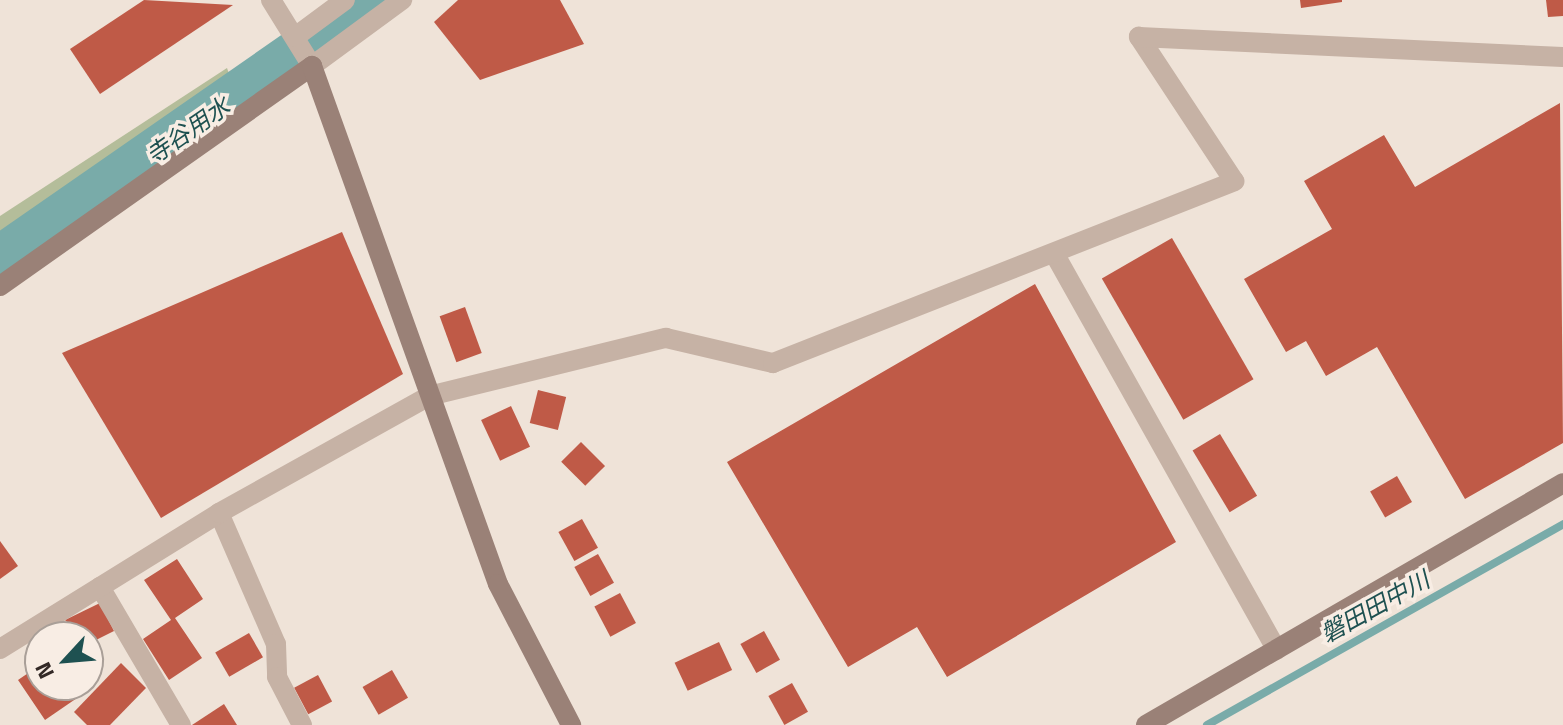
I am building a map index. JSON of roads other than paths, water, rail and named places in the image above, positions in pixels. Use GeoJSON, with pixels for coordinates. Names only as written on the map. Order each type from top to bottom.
{"type":"FeatureCollection","features":[{"type":"Feature","properties":{"kind":"street"},"geometry":{"type":"LineString","coordinates":[[271,0],[312,66],[498,584],[571,725]]}},
{"type":"Feature","properties":{"kind":"street"},"geometry":{"type":"LineString","coordinates":[[295,37],[345,0]]}},
{"type":"Feature","properties":{"kind":"street"},"geometry":{"type":"LineString","coordinates":[[0,286],[402,0]]}},
{"type":"Feature","properties":{"kind":"street"},"geometry":{"type":"LineString","coordinates":[[0,649],[219,513],[429,396],[666,338],[773,363],[1234,181],[1139,37],[1563,57]]}},
{"type":"Feature","properties":{"kind":"street"},"geometry":{"type":"LineString","coordinates":[[1054,253],[1277,650]]}},
{"type":"Feature","properties":{"kind":"street"},"geometry":{"type":"LineString","coordinates":[[1146,725],[1563,483]]}},
{"type":"Feature","properties":{"kind":"street"},"geometry":{"type":"LineString","coordinates":[[219,513],[276,644],[277,677],[302,725]]}},
{"type":"Feature","properties":{"kind":"street"},"geometry":{"type":"LineString","coordinates":[[100,587],[181,725]]}},
{"type":"Feature","properties":{"kind":"waterway","name":"寺谷用水"},"geometry":{"type":"LineString","coordinates":[[0,261],[375,0]]}},
{"type":"Feature","properties":{"kind":"waterway","name":"磐田田中川"},"geometry":{"type":"LineString","coordinates":[[1207,725],[1563,524]]}}]}
